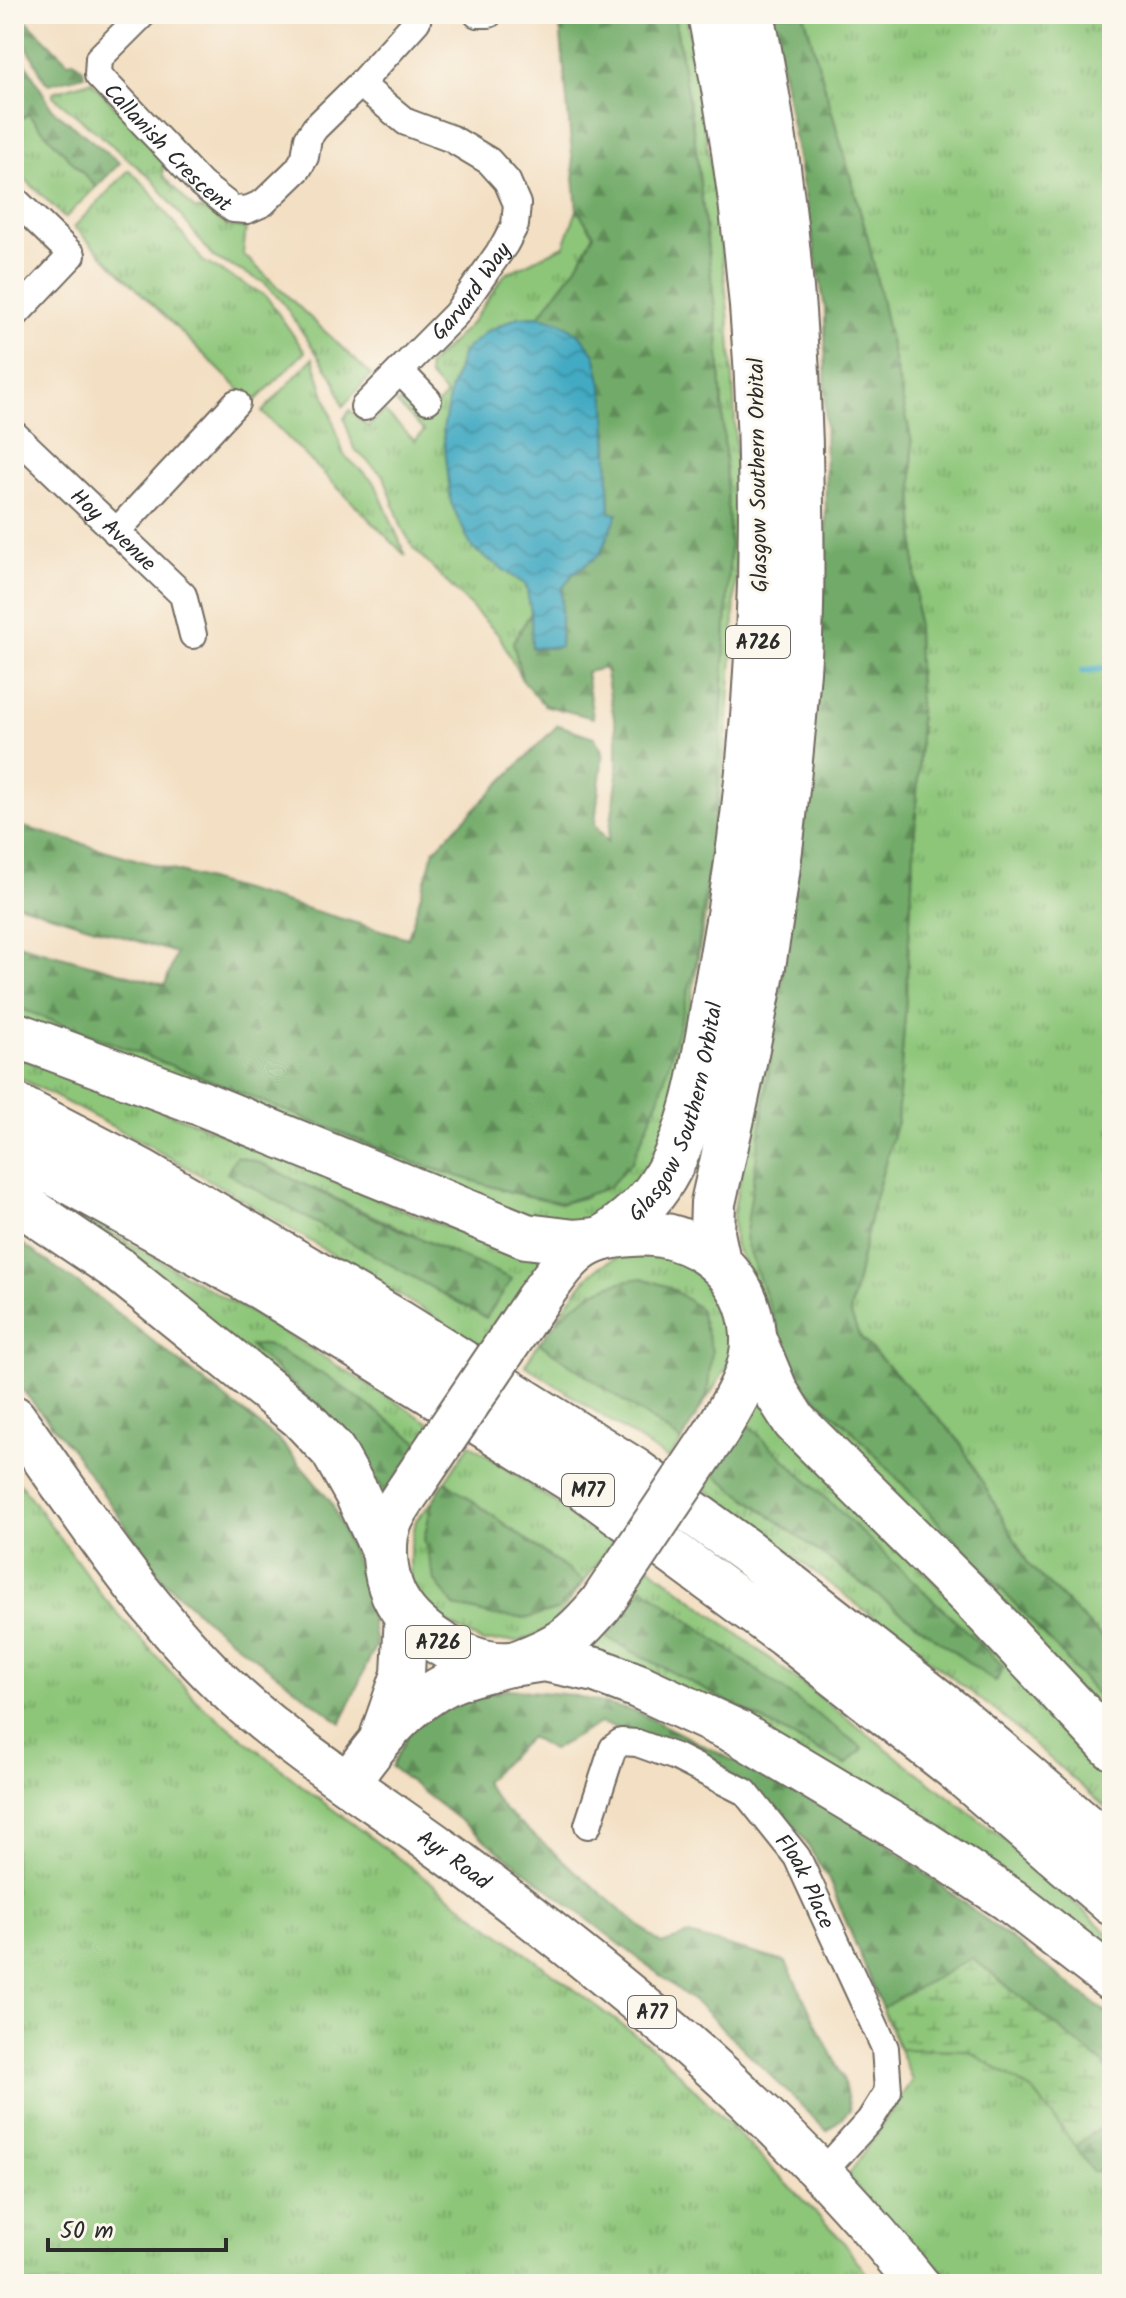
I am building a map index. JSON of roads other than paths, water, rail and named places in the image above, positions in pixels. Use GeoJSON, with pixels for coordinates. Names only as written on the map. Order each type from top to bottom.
{"type":"FeatureCollection","features":[{"type":"Feature","properties":{"kind":"highway","name":"Glasgow Southern Orbital"},"geometry":{"type":"LineString","coordinates":[[601,1239],[631,1216],[658,1188],[671,1166],[691,1109],[735,884],[756,679],[761,524],[755,351],[735,158],[710,14]]}},
{"type":"Feature","properties":{"kind":"highway","name":"Glasgow Southern Orbital"},"geometry":{"type":"LineString","coordinates":[[718,1261],[712,1233],[713,1203],[763,967],[777,872],[798,668],[801,575],[801,441],[794,312],[771,118],[752,14]]}},
{"type":"Feature","properties":{"kind":"highway"},"geometry":{"type":"LineString","coordinates":[[14,1034],[203,1104],[526,1236],[575,1242],[601,1239]]}},
{"type":"Feature","properties":{"kind":"highway","name":"M77"},"geometry":{"type":"LineString","coordinates":[[14,1105],[141,1171],[330,1282],[634,1470],[746,1551],[958,1717],[1112,1849]]}},
{"type":"Feature","properties":{"kind":"highway","name":"M77"},"geometry":{"type":"LineString","coordinates":[[14,1151],[264,1289],[582,1486],[785,1635],[955,1768],[1112,1903]]}},
{"type":"Feature","properties":{"kind":"highway"},"geometry":{"type":"LineString","coordinates":[[14,1199],[118,1269],[301,1417],[333,1451],[385,1554]]}},
{"type":"Feature","properties":{"kind":"highway","name":"A726"},"geometry":{"type":"LineString","coordinates":[[638,1233],[674,1237],[692,1244],[718,1261],[729,1271],[744,1295],[753,1337],[748,1371],[717,1431],[601,1604],[570,1638],[513,1664],[478,1660],[428,1636],[406,1614],[388,1580],[385,1554],[387,1534],[395,1510],[537,1300],[566,1263],[583,1247],[601,1239],[638,1233]]}},
{"type":"Feature","properties":{"kind":"highway"},"geometry":{"type":"LineString","coordinates":[[753,1337],[776,1392],[795,1422],[979,1605],[1112,1747]]}},
{"type":"Feature","properties":{"kind":"highway"},"geometry":{"type":"LineString","coordinates":[[513,1664],[544,1659],[596,1670],[739,1733],[925,1844],[1010,1900],[1112,1979]]}},
{"type":"Feature","properties":{"kind":"main road","name":"Ayr Road"},"geometry":{"type":"LineString","coordinates":[[14,1417],[126,1575],[183,1642],[233,1694],[275,1729],[472,1872],[667,2025],[730,2081],[822,2173],[918,2284]]}},
{"type":"Feature","properties":{"kind":"main road","name":"A726"},"geometry":{"type":"LineString","coordinates":[[380,1739],[403,1674],[406,1614]]}},
{"type":"Feature","properties":{"kind":"main road","name":"A726"},"geometry":{"type":"LineString","coordinates":[[348,1783],[380,1739],[435,1692],[455,1681],[513,1664]]}},
{"type":"Feature","properties":{"kind":"street","name":"Callanish Crescent"},"geometry":{"type":"LineString","coordinates":[[143,14],[99,58],[98,75],[201,184],[233,209],[247,210],[263,203],[298,169],[305,157],[308,138],[315,128],[360,84]]}},
{"type":"Feature","properties":{"kind":"street"},"geometry":{"type":"LineString","coordinates":[[360,84],[417,21],[418,14]]}},
{"type":"Feature","properties":{"kind":"street"},"geometry":{"type":"LineString","coordinates":[[477,14],[489,14]]}},
{"type":"Feature","properties":{"kind":"street","name":"Garvard Way"},"geometry":{"type":"LineString","coordinates":[[360,84],[406,122],[452,139],[489,161],[507,181],[517,204],[515,225],[505,244],[456,314],[364,407]]}},
{"type":"Feature","properties":{"kind":"street"},"geometry":{"type":"LineString","coordinates":[[14,199],[72,255],[14,316]]}},
{"type":"Feature","properties":{"kind":"street"},"geometry":{"type":"LineString","coordinates":[[400,371],[428,400]]}},
{"type":"Feature","properties":{"kind":"street"},"geometry":{"type":"LineString","coordinates":[[116,532],[236,403]]}},
{"type":"Feature","properties":{"kind":"street","name":"Hoy Avenue"},"geometry":{"type":"LineString","coordinates":[[14,434],[183,595],[193,635]]}},
{"type":"Feature","properties":{"kind":"street","name":"Floak Place"},"geometry":{"type":"LineString","coordinates":[[588,1825],[613,1748],[621,1742],[637,1743],[676,1757],[745,1792],[797,1857],[885,2048],[888,2091],[870,2120],[822,2173]]}},
{"type":"Feature","properties":{"kind":"water"},"geometry":{"type":"Polygon","coordinates":[[[539,316],[560,322],[579,334],[595,354],[606,403],[610,513],[618,513],[600,554],[572,575],[562,589],[560,647],[532,648],[526,585],[472,548],[451,503],[443,430],[450,392],[463,352],[486,332],[518,317],[539,316]]]}},
{"type":"Feature","properties":{"kind":"waterway"},"geometry":{"type":"LineString","coordinates":[[1083,671],[1112,667]]}}]}
